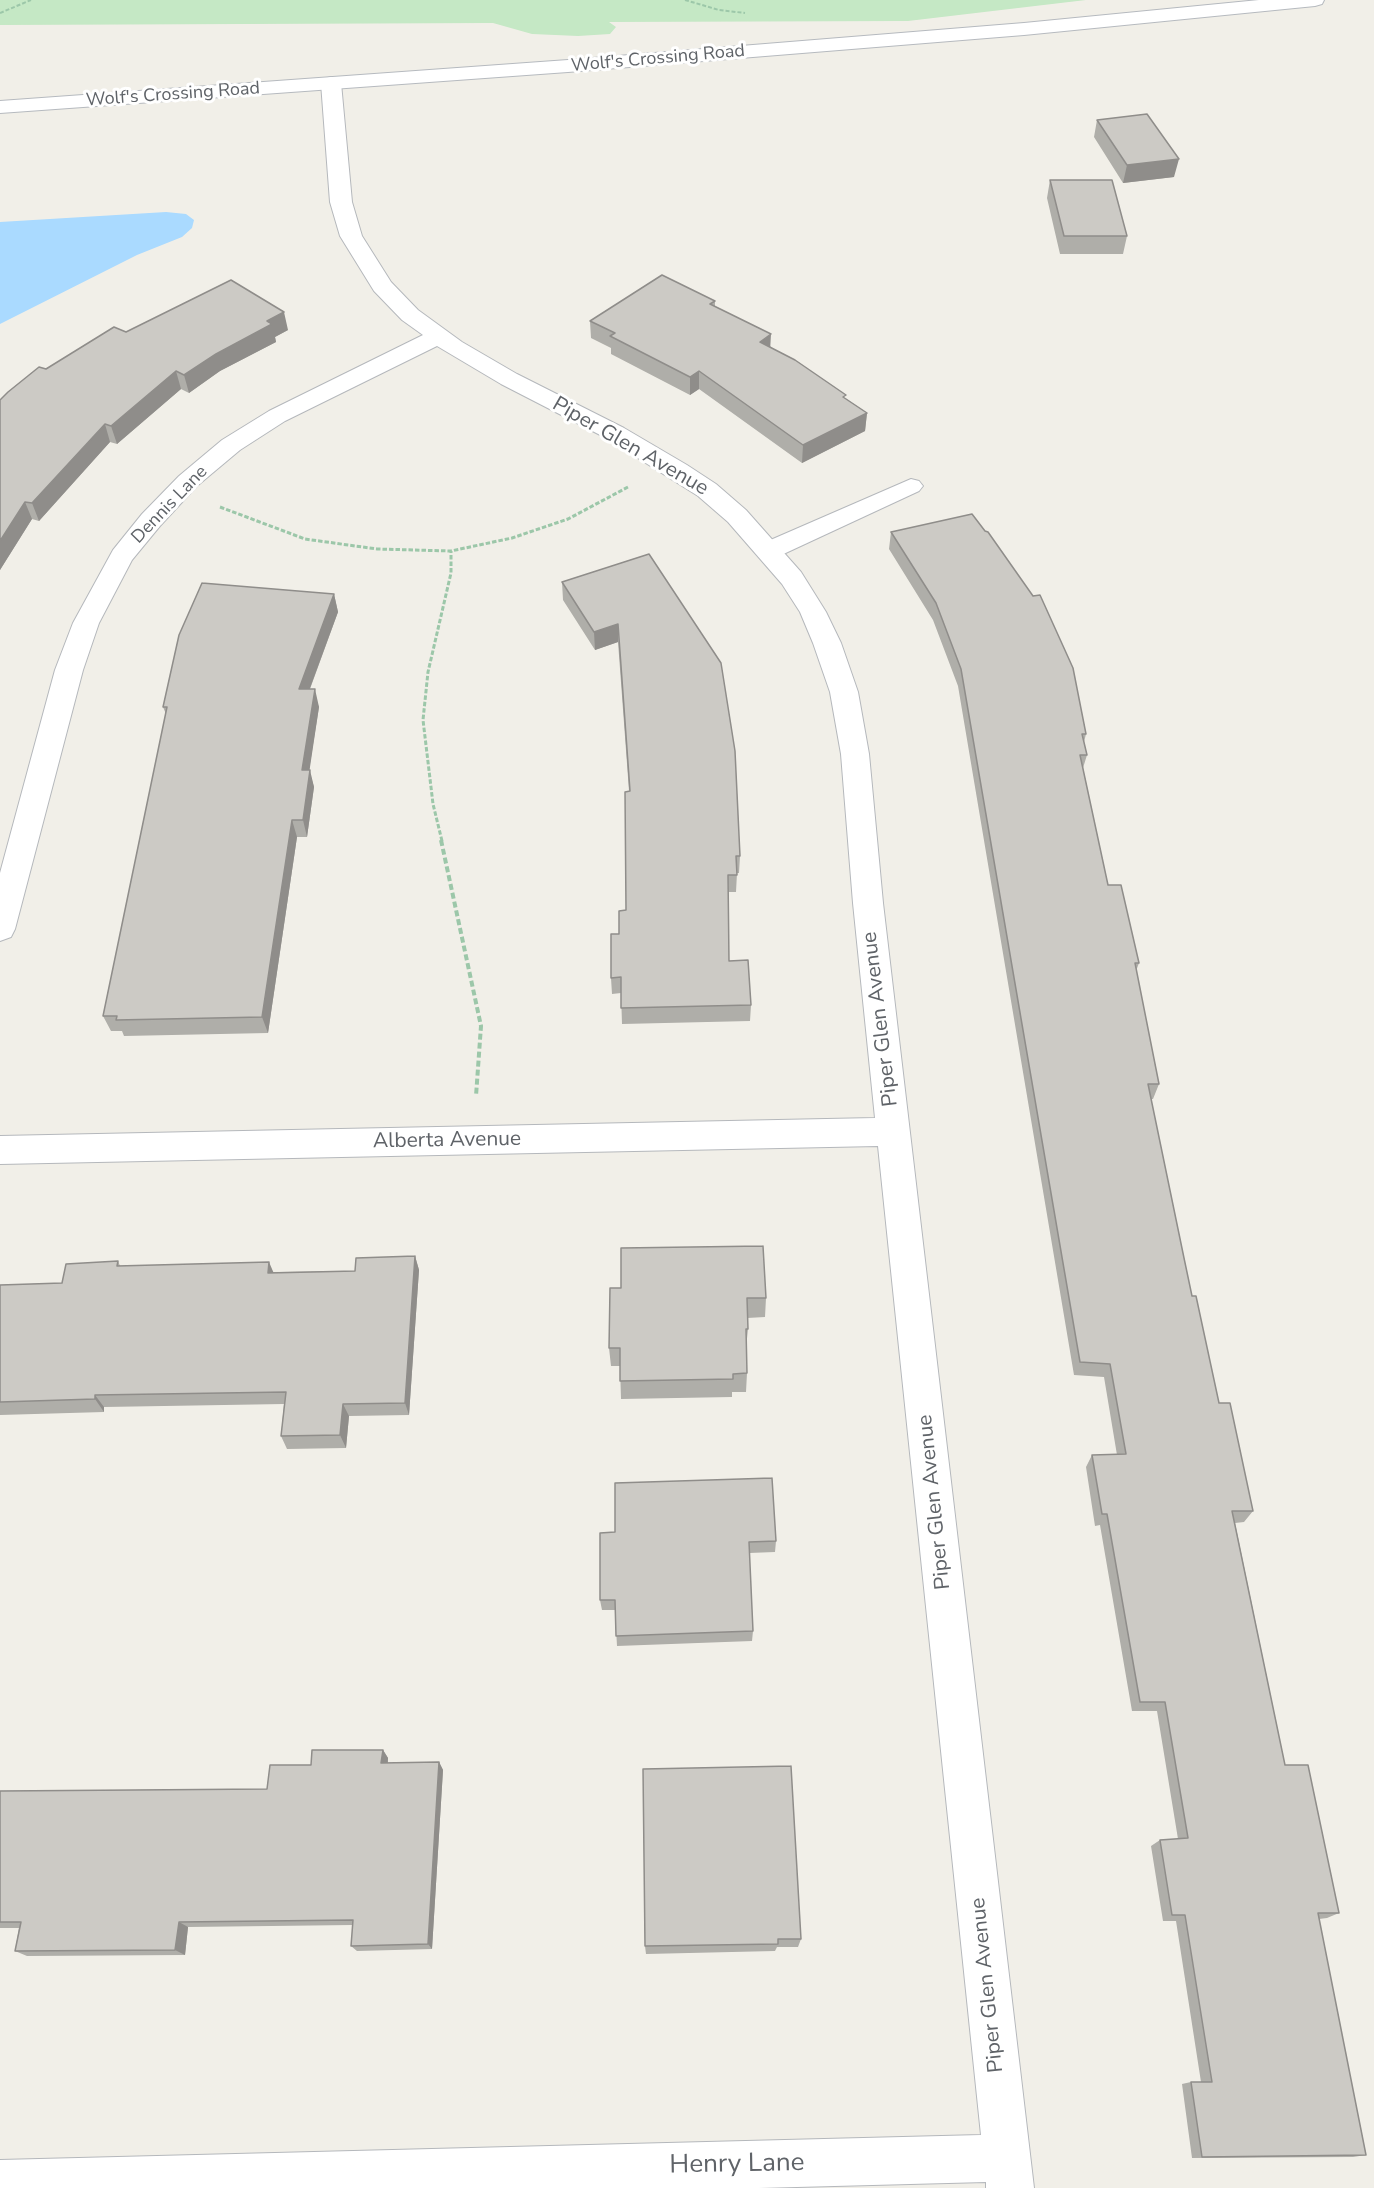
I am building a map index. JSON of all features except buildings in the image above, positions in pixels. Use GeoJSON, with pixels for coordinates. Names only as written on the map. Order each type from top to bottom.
{"type":"FeatureCollection","features":[{"type":"Feature","properties":{"kind":"street","name":"Wolf's Crossing Road"},"geometry":{"type":"LineString","coordinates":[[0,107],[1012,30],[1315,0]]}},
{"type":"Feature","properties":{"kind":"street","name":"Piper Glen Avenue"},"geometry":{"type":"LineString","coordinates":[[331,83],[341,202],[351,236],[382,286],[410,315],[439,336],[509,379],[615,433],[678,470],[707,490],[737,516],[792,578],[813,612],[827,643],[844,692],[855,754],[868,903],[1009,2173]]}},
{"type":"Feature","properties":{"kind":"street","name":"Dennis Lane"},"geometry":{"type":"LineString","coordinates":[[0,928],[69,670],[86,623],[122,556],[151,520],[181,489],[231,445],[287,411],[439,336]]}},
{"type":"Feature","properties":{"kind":"street","name":"Alberta Avenue"},"geometry":{"type":"LineString","coordinates":[[0,1150],[894,1132]]}},
{"type":"Feature","properties":{"kind":"street","name":"Henry Lane"},"geometry":{"type":"LineString","coordinates":[[0,2184],[1009,2173]]}},
{"type":"Feature","properties":{"kind":"lane"},"geometry":{"type":"LineString","coordinates":[[768,551],[911,486]]}},
{"type":"Feature","properties":{"kind":"path"},"geometry":{"type":"LineString","coordinates":[[0,13],[31,0]]}},
{"type":"Feature","properties":{"kind":"path"},"geometry":{"type":"LineString","coordinates":[[219,507],[305,539],[377,549],[451,551],[512,538],[568,519],[632,485]]}},
{"type":"Feature","properties":{"kind":"path"},"geometry":{"type":"LineString","coordinates":[[451,551],[451,573],[428,672],[423,720],[433,804],[460,919],[481,1026],[476,1096]]}},
{"type":"Feature","properties":{"kind":"green space"},"geometry":{"type":"Polygon","coordinates":[[[0,0],[1086,0],[908,21],[609,22],[616,27],[610,34],[578,36],[532,34],[493,23],[0,25],[0,0]]]}},
{"type":"Feature","properties":{"kind":"water"},"geometry":{"type":"Polygon","coordinates":[[[166,212],[186,214],[194,220],[192,228],[182,237],[137,255],[0,324],[0,222],[166,212]]]}}]}
